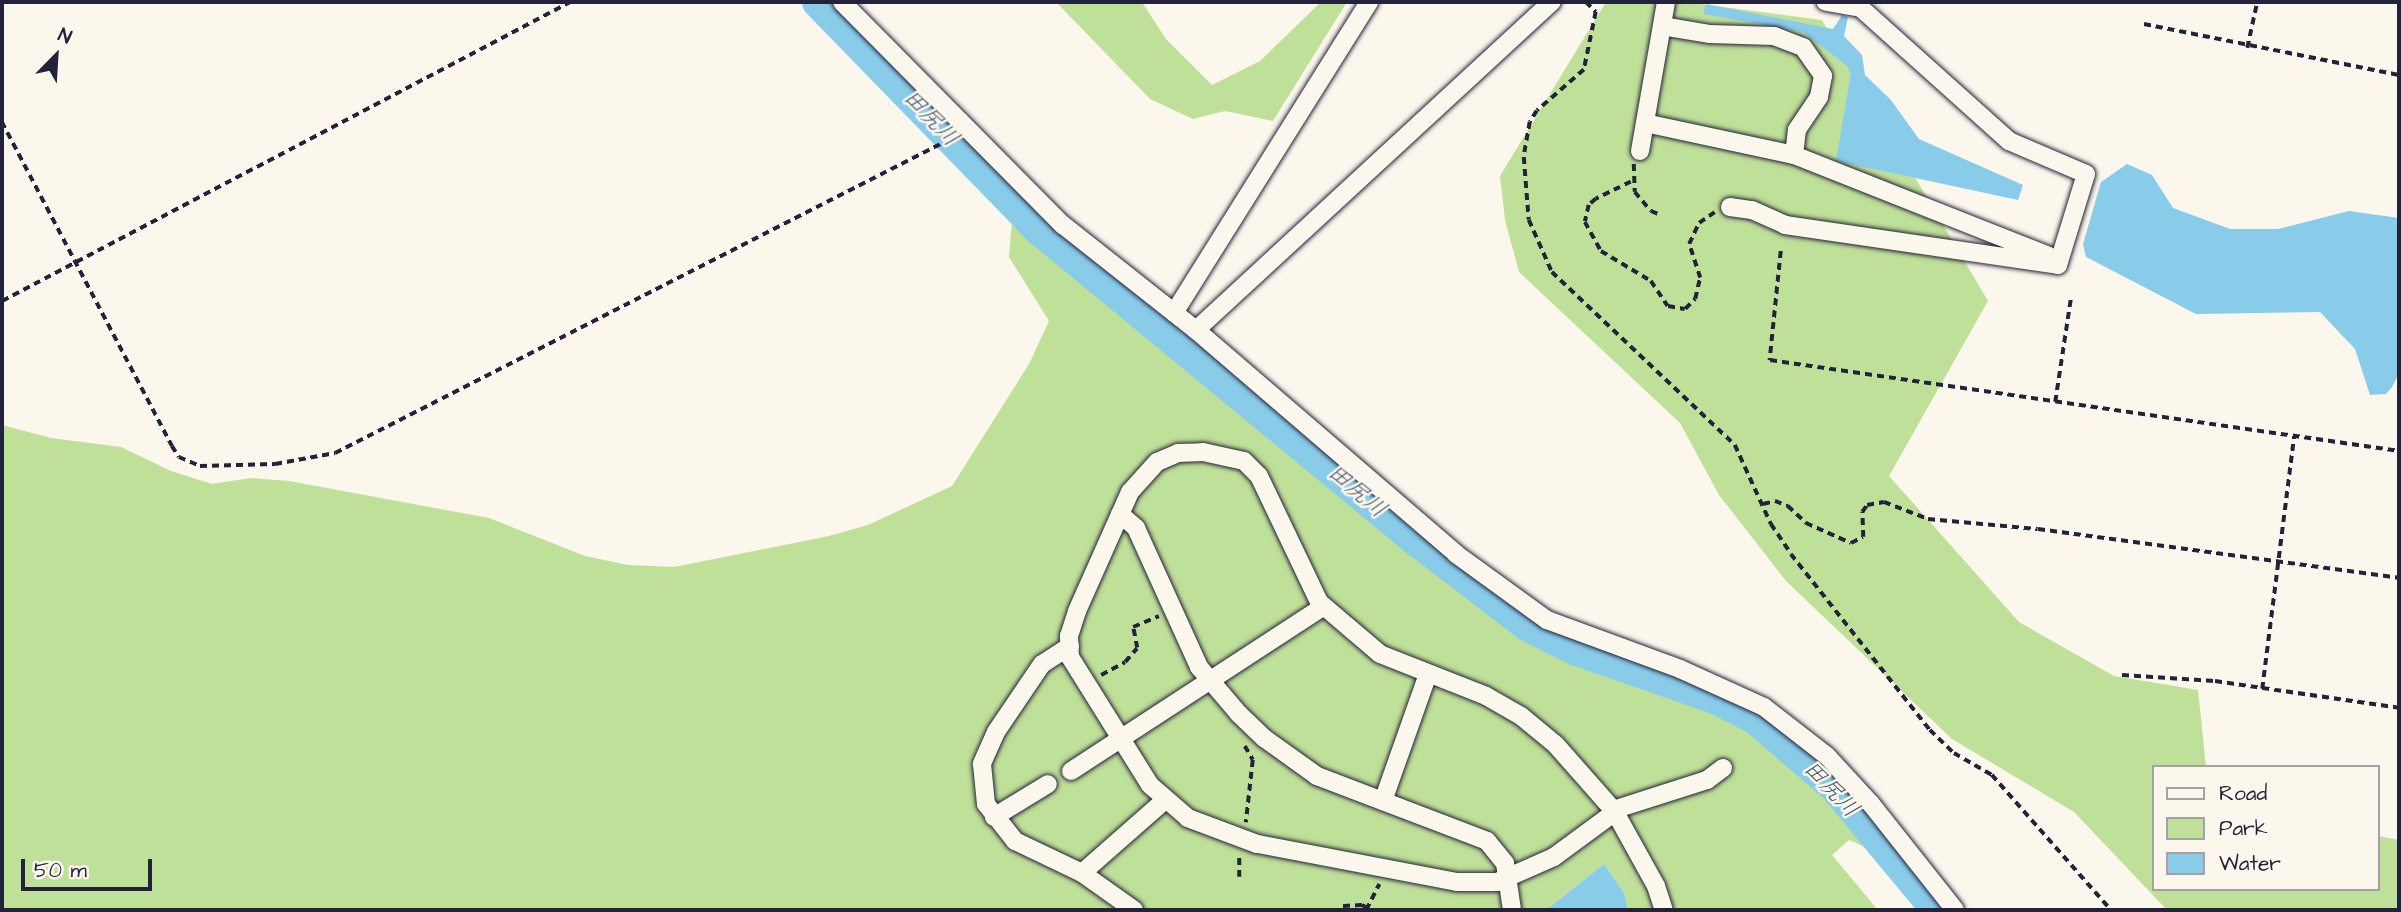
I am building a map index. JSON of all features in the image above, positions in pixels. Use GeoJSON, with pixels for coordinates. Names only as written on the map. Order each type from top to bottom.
{"type":"FeatureCollection","features":[{"type":"Feature","properties":{"kind":"street"},"geometry":{"type":"LineString","coordinates":[[842,2],[962,127],[1063,225],[1196,330],[1399,508],[1517,600],[1579,635],[1680,669],[1764,707],[1827,756],[1871,804],[1955,910]]}},
{"type":"Feature","properties":{"kind":"street"},"geometry":{"type":"LineString","coordinates":[[1174,313],[1369,2]]}},
{"type":"Feature","properties":{"kind":"street"},"geometry":{"type":"LineString","coordinates":[[1196,330],[1552,2]]}},
{"type":"Feature","properties":{"kind":"street"},"geometry":{"type":"LineString","coordinates":[[1640,150],[1666,2]]}},
{"type":"Feature","properties":{"kind":"street"},"geometry":{"type":"LineString","coordinates":[[1730,207],[1752,210],[1786,225],[2058,265],[2086,174],[2009,141],[1861,8],[1826,2]]}},
{"type":"Feature","properties":{"kind":"street"},"geometry":{"type":"LineString","coordinates":[[1662,26],[1710,34],[1774,36],[1803,47],[1819,66],[1822,87],[1797,130],[1794,155]]}},
{"type":"Feature","properties":{"kind":"street"},"geometry":{"type":"LineString","coordinates":[[1645,123],[1794,155],[2060,260]]}},
{"type":"Feature","properties":{"kind":"street"},"geometry":{"type":"LineString","coordinates":[[1664,910],[1656,886],[1614,811],[1577,765],[1521,716],[1380,654],[1323,607],[1259,476],[1244,461],[1203,452],[1178,453],[1157,462],[1130,492],[1077,611],[1070,657],[1083,683],[1164,802],[1188,818],[1242,840],[1457,882],[1509,879],[1553,857],[1614,811],[1707,780],[1723,768]]}},
{"type":"Feature","properties":{"kind":"street"},"geometry":{"type":"LineString","coordinates":[[1120,514],[1136,528],[1170,611],[1209,682],[1239,714],[1264,738],[1317,776],[1486,841],[1498,850],[1509,879],[1512,910]]}},
{"type":"Feature","properties":{"kind":"street"},"geometry":{"type":"LineString","coordinates":[[1071,771],[1323,607]]}},
{"type":"Feature","properties":{"kind":"street"},"geometry":{"type":"LineString","coordinates":[[1070,646],[1042,664],[996,732],[982,764],[981,782],[994,817],[1015,841],[1082,873],[1134,910]]}},
{"type":"Feature","properties":{"kind":"street"},"geometry":{"type":"LineString","coordinates":[[1383,801],[1428,674]]}},
{"type":"Feature","properties":{"kind":"street"},"geometry":{"type":"LineString","coordinates":[[994,817],[1048,784]]}},
{"type":"Feature","properties":{"kind":"street"},"geometry":{"type":"LineString","coordinates":[[1082,873],[1164,802]]}},
{"type":"Feature","properties":{"kind":"path"},"geometry":{"type":"LineString","coordinates":[[2,301],[570,2]]}},
{"type":"Feature","properties":{"kind":"path"},"geometry":{"type":"LineString","coordinates":[[1586,2],[1596,12],[1584,70],[1530,122],[1524,157],[1529,220],[1552,272],[1735,445],[1791,554],[1942,744],[1992,775],[2111,910]]}},
{"type":"Feature","properties":{"kind":"path"},"geometry":{"type":"LineString","coordinates":[[2247,48],[2257,2]]}},
{"type":"Feature","properties":{"kind":"path"},"geometry":{"type":"LineString","coordinates":[[2144,24],[2247,48],[2399,75]]}},
{"type":"Feature","properties":{"kind":"path"},"geometry":{"type":"LineString","coordinates":[[2,122],[179,457],[200,466],[314,460],[932,150],[962,127]]}},
{"type":"Feature","properties":{"kind":"path"},"geometry":{"type":"LineString","coordinates":[[1640,150],[1631,182],[1643,203],[1661,215]]}},
{"type":"Feature","properties":{"kind":"path"},"geometry":{"type":"LineString","coordinates":[[1631,182],[1612,188],[1589,205],[1585,222],[1601,251],[1651,281],[1668,306],[1685,309],[1695,299],[1700,278],[1689,244],[1694,230],[1709,215],[1730,207]]}},
{"type":"Feature","properties":{"kind":"path"},"geometry":{"type":"LineString","coordinates":[[1781,251],[1770,360],[2399,451]]}},
{"type":"Feature","properties":{"kind":"path"},"geometry":{"type":"LineString","coordinates":[[2055,402],[2071,296]]}},
{"type":"Feature","properties":{"kind":"path"},"geometry":{"type":"LineString","coordinates":[[2262,689],[2294,437]]}},
{"type":"Feature","properties":{"kind":"path"},"geometry":{"type":"LineString","coordinates":[[1763,504],[1775,501],[1788,506],[1806,523],[1851,543],[1863,537],[1860,525],[1867,505],[1884,502],[1928,519],[2038,529],[2399,578]]}},
{"type":"Feature","properties":{"kind":"path"},"geometry":{"type":"LineString","coordinates":[[1083,683],[1131,657],[1137,648],[1133,627],[1170,611]]}},
{"type":"Feature","properties":{"kind":"path"},"geometry":{"type":"LineString","coordinates":[[2122,675],[2215,681],[2399,708]]}},
{"type":"Feature","properties":{"kind":"path"},"geometry":{"type":"LineString","coordinates":[[1239,714],[1233,722],[1254,760],[1239,877]]}},
{"type":"Feature","properties":{"kind":"path"},"geometry":{"type":"LineString","coordinates":[[1343,906],[1369,909],[1385,869]]}},
{"type":"Feature","properties":{"kind":"green space"},"geometry":{"type":"Polygon","coordinates":[[[1056,2],[1142,2],[1166,39],[1212,85],[1260,61],[1321,2],[1347,2],[1273,121],[1225,111],[1193,119],[1150,99],[1056,2]]]}},
{"type":"Feature","properties":{"kind":"green space"},"geometry":{"type":"Polygon","coordinates":[[[1606,2],[1685,2],[1822,20],[1988,301],[1889,476],[2019,622],[2114,676],[2198,690],[2206,765],[2152,765],[2152,891],[2380,891],[2380,836],[2399,840],[2399,910],[2167,910],[2074,812],[1952,739],[1786,581],[1719,495],[1680,423],[1519,272],[1505,220],[1500,176],[1606,2]]]}},
{"type":"Feature","properties":{"kind":"green space"},"geometry":{"type":"Polygon","coordinates":[[[1014,196],[1126,297],[1455,565],[1538,627],[1592,651],[1721,695],[1803,749],[1844,787],[1940,901],[1933,910],[1923,910],[1875,851],[1849,840],[1832,855],[1878,910],[1628,910],[1624,893],[1604,864],[1546,910],[2,910],[2,425],[51,438],[121,447],[171,471],[212,484],[251,478],[289,481],[489,518],[585,556],[628,565],[674,567],[829,536],[868,525],[952,486],[1029,364],[1049,321],[1009,257],[1014,196]]]}},
{"type":"Feature","properties":{"kind":"water"},"geometry":{"type":"Polygon","coordinates":[[[1706,4],[1833,29],[1842,15],[1848,17],[1844,36],[1862,55],[1865,75],[1891,100],[1919,139],[2023,185],[2018,200],[1836,161],[1851,73],[1847,66],[1803,32],[1703,14],[1706,4]]]}},
{"type":"Feature","properties":{"kind":"water"},"geometry":{"type":"Polygon","coordinates":[[[2127,164],[2152,175],[2173,208],[2230,229],[2278,229],[2349,211],[2399,218],[2399,373],[2386,394],[2370,395],[2355,349],[2320,312],[2196,314],[2086,257],[2083,244],[2101,182],[2127,164]]]}},
{"type":"Feature","properties":{"kind":"water"},"geometry":{"type":"Polygon","coordinates":[[[1604,864],[1624,893],[1628,910],[1546,910],[1604,864]]]}},
{"type":"Feature","properties":{"kind":"waterway","name":"田尻川"},"geometry":{"type":"LineString","coordinates":[[818,2],[1040,230],[1419,542],[1527,625],[1577,650],[1715,698],[1755,718],[1835,787],[1937,910]]}}]}
